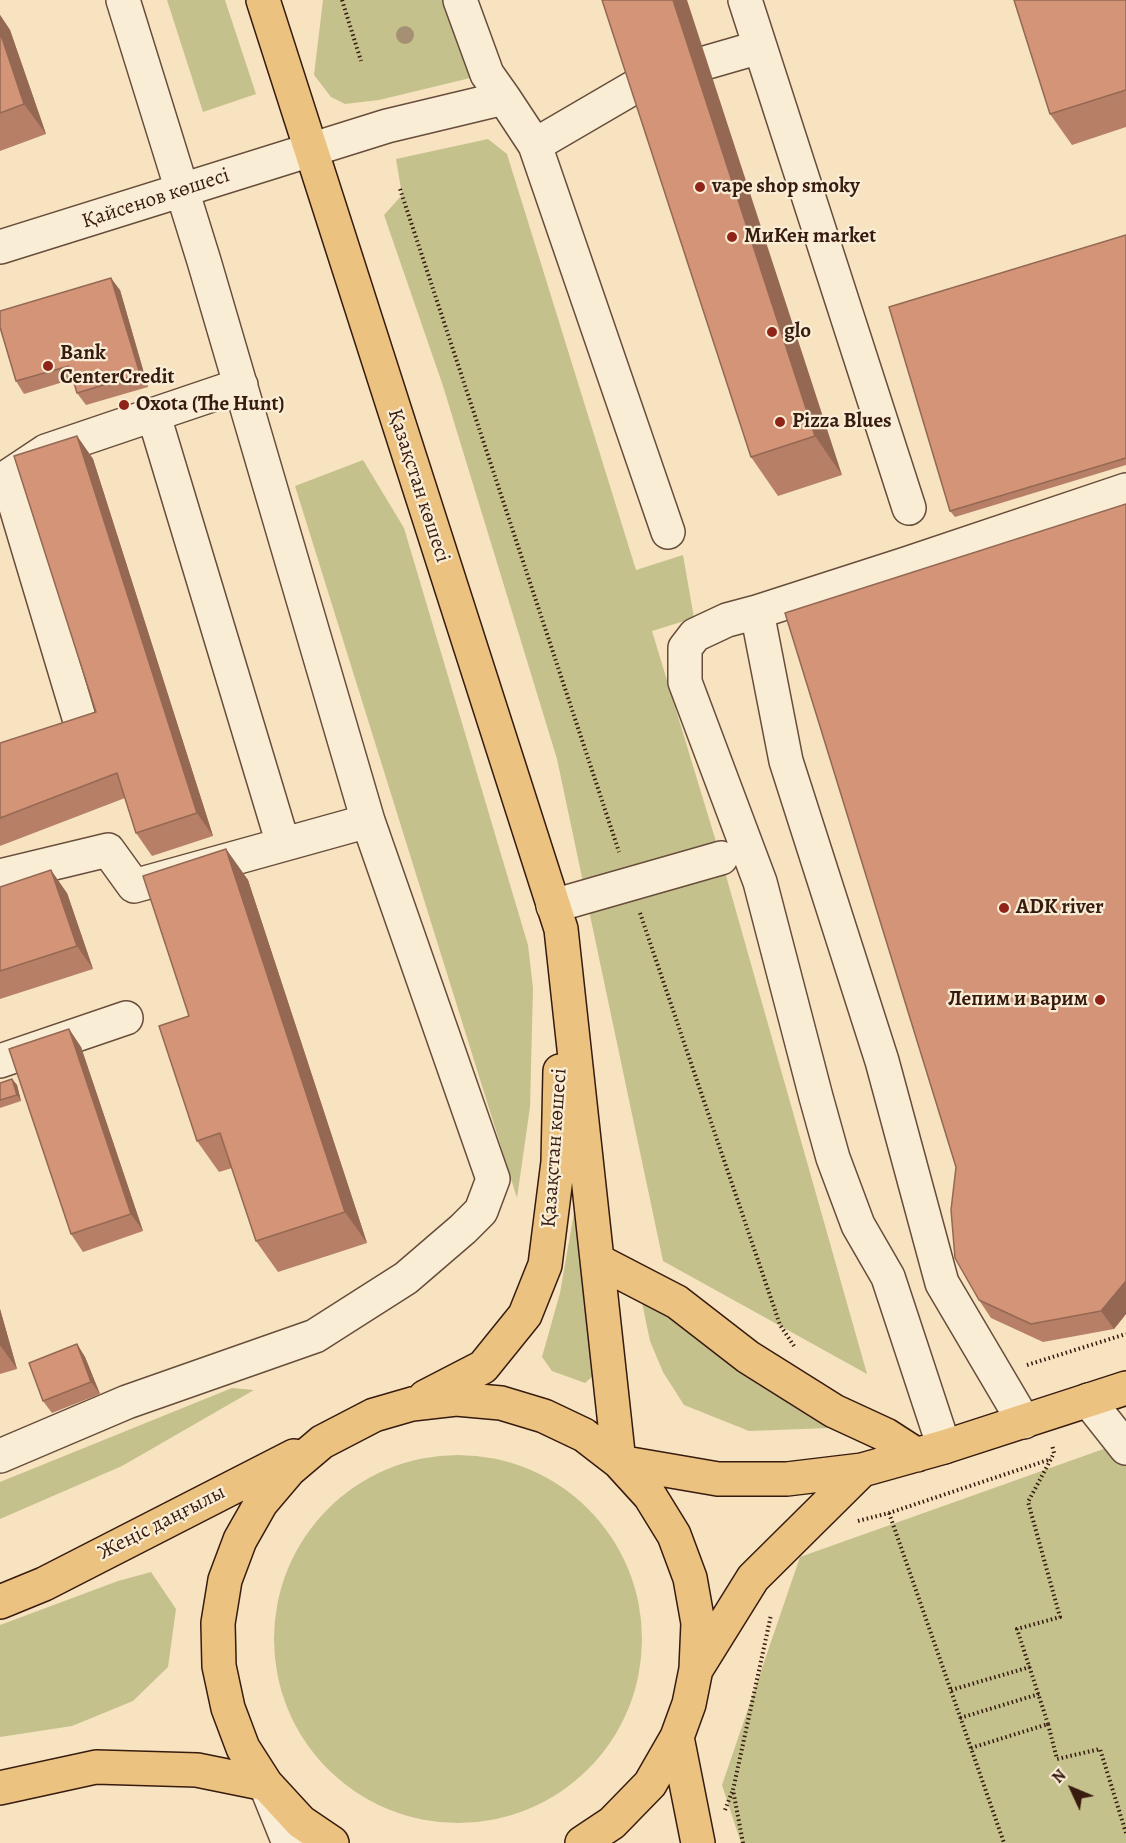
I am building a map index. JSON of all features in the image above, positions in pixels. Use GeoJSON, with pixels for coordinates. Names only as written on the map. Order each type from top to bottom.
{"type":"FeatureCollection","features":[{"type":"Feature","properties":{"kind":"main road","name":"Қазақстан көшесі"},"geometry":{"type":"LineString","coordinates":[[262,0],[561,929],[620,1462]]}},
{"type":"Feature","properties":{"kind":"main road","name":"Қазақстан көшесі"},"geometry":{"type":"LineString","coordinates":[[412,1404],[483,1367],[525,1315],[544,1264],[558,1162],[560,1071],[567,974]]}},
{"type":"Feature","properties":{"kind":"main road"},"geometry":{"type":"LineString","coordinates":[[598,1261],[677,1302],[748,1357],[834,1411],[886,1435],[931,1451]]}},
{"type":"Feature","properties":{"kind":"main road"},"geometry":{"type":"LineString","coordinates":[[620,1462],[718,1479],[787,1479],[862,1470],[931,1451],[1126,1388]]}},
{"type":"Feature","properties":{"kind":"main road"},"geometry":{"type":"LineString","coordinates":[[332,1843],[301,1822],[266,1784],[243,1748],[228,1708],[219,1666],[219,1623],[225,1580],[240,1540],[261,1503],[289,1470],[322,1442],[374,1415],[412,1404],[456,1400],[501,1403],[544,1416],[584,1435],[620,1462],[650,1496],[674,1535],[690,1578],[698,1623],[696,1669],[689,1704],[677,1737],[650,1784],[612,1823],[582,1843]]}},
{"type":"Feature","properties":{"kind":"main road","name":"Жеңіс даңғылы"},"geometry":{"type":"LineString","coordinates":[[0,1602],[44,1584],[322,1442]]}},
{"type":"Feature","properties":{"kind":"main road"},"geometry":{"type":"LineString","coordinates":[[696,1669],[753,1578],[862,1470]]}},
{"type":"Feature","properties":{"kind":"main road"},"geometry":{"type":"LineString","coordinates":[[677,1737],[698,1843]]}},
{"type":"Feature","properties":{"kind":"main road"},"geometry":{"type":"LineString","coordinates":[[0,1788],[96,1767],[197,1770],[266,1784]]}},
{"type":"Feature","properties":{"kind":"street"},"geometry":{"type":"LineString","coordinates":[[0,1456],[127,1402],[315,1336],[406,1278],[463,1229],[481,1211],[493,1179],[368,821],[241,385],[123,0]]}},
{"type":"Feature","properties":{"kind":"street"},"geometry":{"type":"LineString","coordinates":[[460,0],[487,74],[535,145],[668,532]]}},
{"type":"Feature","properties":{"kind":"street"},"geometry":{"type":"LineString","coordinates":[[745,0],[909,508]]}},
{"type":"Feature","properties":{"kind":"street"},"geometry":{"type":"LineString","coordinates":[[708,62],[760,47]]}},
{"type":"Feature","properties":{"kind":"street"},"geometry":{"type":"LineString","coordinates":[[535,145],[643,82]]}},
{"type":"Feature","properties":{"kind":"street","name":"Қайсенов көшесі"},"geometry":{"type":"LineString","coordinates":[[0,247],[387,126],[504,98]]}},
{"type":"Feature","properties":{"kind":"street"},"geometry":{"type":"LineString","coordinates":[[81,721],[7,477],[46,451],[241,385]]}},
{"type":"Feature","properties":{"kind":"street"},"geometry":{"type":"LineString","coordinates":[[154,416],[283,844]]}},
{"type":"Feature","properties":{"kind":"street"},"geometry":{"type":"LineString","coordinates":[[931,1451],[888,1277],[858,1225],[833,1158],[760,882],[685,682],[685,648],[695,635],[727,620],[1126,490]]}},
{"type":"Feature","properties":{"kind":"street"},"geometry":{"type":"LineString","coordinates":[[757,612],[786,761],[882,1061],[942,1283],[1034,1418]]}},
{"type":"Feature","properties":{"kind":"street"},"geometry":{"type":"LineString","coordinates":[[0,876],[108,850],[134,886],[368,821]]}},
{"type":"Feature","properties":{"kind":"street"},"geometry":{"type":"LineString","coordinates":[[553,906],[721,858]]}},
{"type":"Feature","properties":{"kind":"street"},"geometry":{"type":"LineString","coordinates":[[0,1061],[126,1018]]}},
{"type":"Feature","properties":{"kind":"street"},"geometry":{"type":"LineString","coordinates":[[1088,1400],[1126,1448]]}},
{"type":"Feature","properties":{"kind":"street"},"geometry":{"type":"LineString","coordinates":[[266,1784],[289,1843]]}},
{"type":"Feature","properties":{"kind":"path"},"geometry":{"type":"LineString","coordinates":[[342,0],[361,61]]}},
{"type":"Feature","properties":{"kind":"path"},"geometry":{"type":"LineString","coordinates":[[400,189],[622,862],[633,883],[638,906],[780,1325],[798,1352]]}},
{"type":"Feature","properties":{"kind":"path"},"geometry":{"type":"LineString","coordinates":[[1029,1364],[1034,1418],[1054,1453],[1028,1502],[1060,1617],[1017,1629],[1039,1694],[1057,1760],[1100,1749],[1126,1833]]}},
{"type":"Feature","properties":{"kind":"path"},"geometry":{"type":"LineString","coordinates":[[850,1523],[889,1513],[1052,1459]]}},
{"type":"Feature","properties":{"kind":"path"},"geometry":{"type":"LineString","coordinates":[[889,1513],[1004,1843]]}},
{"type":"Feature","properties":{"kind":"path"},"geometry":{"type":"LineString","coordinates":[[743,1843],[733,1790],[770,1617],[775,1607]]}},
{"type":"Feature","properties":{"kind":"path"},"geometry":{"type":"LineString","coordinates":[[951,1690],[1030,1667]]}},
{"type":"Feature","properties":{"kind":"path"},"geometry":{"type":"LineString","coordinates":[[960,1718],[1039,1694]]}},
{"type":"Feature","properties":{"kind":"path"},"geometry":{"type":"LineString","coordinates":[[971,1748],[1048,1724]]}},
{"type":"Feature","properties":{"kind":"shaded area"},"geometry":{"type":"Polygon","coordinates":[[[167,0],[225,0],[256,94],[203,112],[167,0]]]}},
{"type":"Feature","properties":{"kind":"shaded area"},"geometry":{"type":"Polygon","coordinates":[[[323,0],[460,0],[487,74],[379,100],[345,104],[331,97],[314,75],[323,0]]]}},
{"type":"Feature","properties":{"kind":"shaded area"},"geometry":{"type":"Polygon","coordinates":[[[488,139],[507,154],[636,570],[683,555],[694,618],[652,631],[721,858],[867,1374],[663,1261],[557,759],[443,386],[384,215],[402,195],[396,159],[488,139]]]}},
{"type":"Feature","properties":{"kind":"shaded area"},"geometry":{"type":"Polygon","coordinates":[[[363,460],[404,528],[528,945],[533,988],[530,1107],[517,1198],[295,486],[363,460]]]}},
{"type":"Feature","properties":{"kind":"shaded area"},"geometry":{"type":"Polygon","coordinates":[[[584,1155],[602,1368],[585,1383],[552,1371],[542,1357],[560,1293],[584,1155]]]}},
{"type":"Feature","properties":{"kind":"shaded area"},"geometry":{"type":"Polygon","coordinates":[[[640,1293],[830,1428],[749,1431],[684,1405],[663,1372],[650,1341],[640,1293]]]}},
{"type":"Feature","properties":{"kind":"shaded area"},"geometry":{"type":"Polygon","coordinates":[[[232,1388],[254,1390],[122,1466],[0,1519],[0,1482],[232,1388]]]}},
{"type":"Feature","properties":{"kind":"shaded area"},"geometry":{"type":"Polygon","coordinates":[[[1126,1441],[1126,1843],[741,1843],[722,1785],[800,1557],[1126,1441]]]}},
{"type":"Feature","properties":{"kind":"shaded area"},"geometry":{"type":"Polygon","coordinates":[[[458,1455],[494,1459],[528,1469],[560,1486],[588,1509],[611,1537],[628,1569],[638,1603],[642,1639],[638,1675],[628,1709],[611,1741],[588,1769],[560,1792],[528,1809],[494,1819],[458,1823],[422,1819],[388,1809],[356,1792],[328,1769],[305,1741],[288,1709],[278,1675],[274,1639],[278,1603],[288,1569],[305,1537],[328,1509],[356,1486],[388,1469],[422,1459],[458,1455]]]}},
{"type":"Feature","properties":{"kind":"shaded area"},"geometry":{"type":"Polygon","coordinates":[[[151,1572],[176,1609],[168,1667],[133,1701],[72,1726],[0,1737],[0,1625],[118,1581],[151,1572]]]}},
{"type":"Feature","properties":{"kind":"building"},"geometry":{"type":"Polygon","coordinates":[[[602,0],[673,0],[815,436],[751,457],[602,0]]]}},
{"type":"Feature","properties":{"kind":"building"},"geometry":{"type":"Polygon","coordinates":[[[1014,0],[1126,0],[1126,90],[1050,114],[1014,0]]]}},
{"type":"Feature","properties":{"kind":"building"},"geometry":{"type":"Polygon","coordinates":[[[0,32],[24,104],[0,113],[0,32]]]}},
{"type":"Feature","properties":{"kind":"building"},"geometry":{"type":"Polygon","coordinates":[[[1126,235],[1126,458],[950,511],[889,307],[1126,235]]]}},
{"type":"Feature","properties":{"kind":"building"},"geometry":{"type":"Polygon","coordinates":[[[111,278],[140,374],[77,393],[69,366],[16,381],[0,327],[0,311],[111,278]]]}},
{"type":"Feature","properties":{"kind":"building"},"geometry":{"type":"Polygon","coordinates":[[[77,436],[197,813],[136,833],[117,773],[0,818],[0,743],[96,712],[14,456],[77,436]]]}},
{"type":"Feature","properties":{"kind":"building","name":"ADK river"},"geometry":{"type":"Polygon","coordinates":[[[1126,504],[1126,1281],[1101,1311],[1031,1324],[979,1300],[955,1258],[951,1210],[956,1167],[785,613],[1126,504]]]}},
{"type":"Feature","properties":{"kind":"building"},"geometry":{"type":"Polygon","coordinates":[[[226,849],[345,1212],[256,1241],[220,1133],[197,1141],[159,1026],[189,1016],[143,876],[226,849]]]}},
{"type":"Feature","properties":{"kind":"building"},"geometry":{"type":"Polygon","coordinates":[[[51,870],[77,946],[0,971],[0,887],[51,870]]]}},
{"type":"Feature","properties":{"kind":"building"},"geometry":{"type":"Polygon","coordinates":[[[69,1029],[131,1214],[71,1234],[9,1049],[69,1029]]]}},
{"type":"Feature","properties":{"kind":"building"},"geometry":{"type":"Polygon","coordinates":[[[12,1079],[17,1095],[0,1100],[0,1083],[12,1079]]]}},
{"type":"Feature","properties":{"kind":"building"},"geometry":{"type":"Polygon","coordinates":[[[77,1344],[91,1382],[43,1401],[29,1363],[77,1344]]]}},
{"type":"Feature","properties":{"kind":"place","name":"vape shop smoky"},"geometry":{"type":"Point","coordinates":[700,187]}},
{"type":"Feature","properties":{"kind":"place","name":"МиКен market"},"geometry":{"type":"Point","coordinates":[732,237]}},
{"type":"Feature","properties":{"kind":"place","name":"glo"},"geometry":{"type":"Point","coordinates":[772,332]}},
{"type":"Feature","properties":{"kind":"place","name":"Bank CenterCredit"},"geometry":{"type":"Point","coordinates":[48,366]}},
{"type":"Feature","properties":{"kind":"place","name":"Oxota (The Hunt)"},"geometry":{"type":"Point","coordinates":[124,405]}},
{"type":"Feature","properties":{"kind":"place","name":"Pizza Blues"},"geometry":{"type":"Point","coordinates":[780,422]}},
{"type":"Feature","properties":{"kind":"place","name":"ADK river"},"geometry":{"type":"Point","coordinates":[1004,908]}},
{"type":"Feature","properties":{"kind":"place","name":"Лепим и варим"},"geometry":{"type":"Point","coordinates":[1100,1000]}}]}
